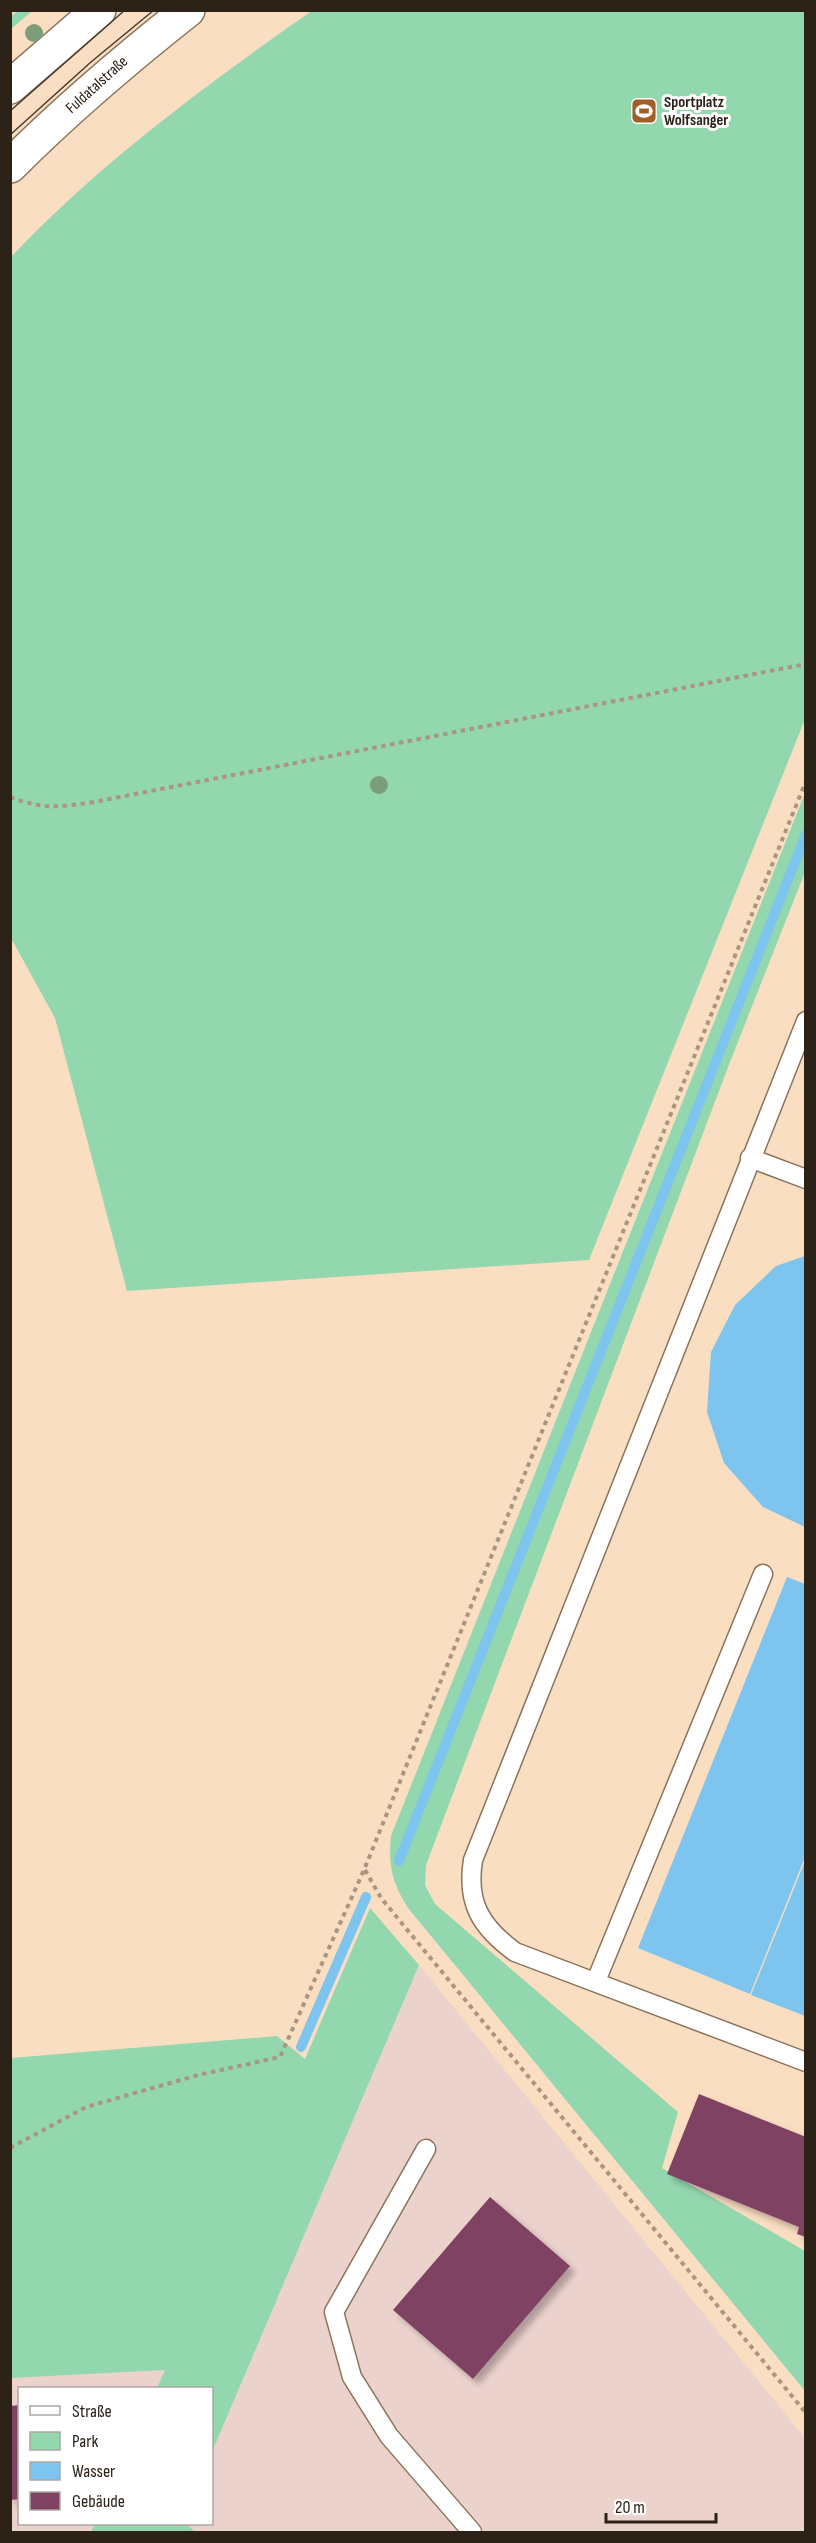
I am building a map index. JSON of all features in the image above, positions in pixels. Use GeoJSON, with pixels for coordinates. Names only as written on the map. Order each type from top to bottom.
{"type":"FeatureCollection","features":[{"type":"Feature","properties":{"kind":"main road"},"geometry":{"type":"LineString","coordinates":[[10,87],[99,10]]}},
{"type":"Feature","properties":{"kind":"main road","name":"Fuldatalstraße"},"geometry":{"type":"LineString","coordinates":[[10,166],[130,55],[188,10]]}},
{"type":"Feature","properties":{"kind":"lane"},"geometry":{"type":"LineString","coordinates":[[806,1021],[473,1860],[470,1879],[474,1902],[482,1921],[495,1937],[515,1952],[806,2062]]}},
{"type":"Feature","properties":{"kind":"lane"},"geometry":{"type":"LineString","coordinates":[[750,1158],[806,1179]]}},
{"type":"Feature","properties":{"kind":"lane"},"geometry":{"type":"LineString","coordinates":[[596,1981],[763,1574]]}},
{"type":"Feature","properties":{"kind":"lane"},"geometry":{"type":"LineString","coordinates":[[426,2149],[334,2312],[352,2377],[358,2387],[389,2436],[472,2532]]}},
{"type":"Feature","properties":{"kind":"path"},"geometry":{"type":"LineString","coordinates":[[10,797],[28,804],[52,808],[94,802],[806,664]]}},
{"type":"Feature","properties":{"kind":"path"},"geometry":{"type":"LineString","coordinates":[[10,2148],[86,2108],[198,2075],[280,2057],[364,1870],[806,781]]}},
{"type":"Feature","properties":{"kind":"path"},"geometry":{"type":"LineString","coordinates":[[364,1870],[381,1898],[806,2413]]}},
{"type":"Feature","properties":{"kind":"shaded area"},"geometry":{"type":"Polygon","coordinates":[[[419,1965],[805,2438],[805,2532],[195,2532],[188,2525],[213,2525],[213,2450],[419,1965]]]}},
{"type":"Feature","properties":{"kind":"shaded area"},"geometry":{"type":"Polygon","coordinates":[[[166,2370],[158,2387],[18,2387],[18,2525],[94,2525],[91,2532],[11,2532],[10,2378],[166,2370]]]}},
{"type":"Feature","properties":{"kind":"green space"},"geometry":{"type":"Polygon","coordinates":[[[18,10],[32,11],[11,29],[11,17],[18,10]]]}},
{"type":"Feature","properties":{"kind":"green space"},"geometry":{"type":"Polygon","coordinates":[[[313,10],[805,11],[805,719],[589,1260],[127,1291],[55,1018],[11,938],[11,257],[45,222],[118,157],[194,96],[313,10]]]}},
{"type":"Feature","properties":{"kind":"green space"},"geometry":{"type":"Polygon","coordinates":[[[805,793],[805,872],[730,1062],[426,1865],[425,1885],[435,1904],[678,2112],[662,2168],[805,2251],[805,2391],[408,1908],[392,1874],[390,1856],[391,1836],[805,793]]]}},
{"type":"Feature","properties":{"kind":"green space"},"geometry":{"type":"Polygon","coordinates":[[[370,1908],[419,1965],[213,2450],[213,2387],[157,2387],[165,2370],[11,2378],[11,2058],[277,2036],[305,2059],[370,1908]]]}},
{"type":"Feature","properties":{"kind":"green space"},"geometry":{"type":"Polygon","coordinates":[[[94,2525],[188,2525],[195,2532],[91,2532],[94,2525]]]}},
{"type":"Feature","properties":{"kind":"water"},"geometry":{"type":"Polygon","coordinates":[[[806,1256],[805,1527],[763,1507],[724,1463],[707,1412],[711,1352],[735,1305],[776,1266],[806,1256]]]}},
{"type":"Feature","properties":{"kind":"water"},"geometry":{"type":"Polygon","coordinates":[[[787,1577],[805,1584],[805,1857],[750,1994],[638,1948],[787,1577]]]}},
{"type":"Feature","properties":{"kind":"water"},"geometry":{"type":"Polygon","coordinates":[[[805,1861],[805,2016],[751,1995],[805,1861]]]}},
{"type":"Feature","properties":{"kind":"building"},"geometry":{"type":"Polygon","coordinates":[[[699,2094],[806,2137],[806,2237],[797,2234],[799,2227],[667,2174],[699,2094]]]}},
{"type":"Feature","properties":{"kind":"building"},"geometry":{"type":"Polygon","coordinates":[[[490,2197],[570,2266],[473,2379],[393,2310],[490,2197]]]}},
{"type":"Feature","properties":{"kind":"building"},"geometry":{"type":"Polygon","coordinates":[[[18,2405],[18,2499],[10,2500],[10,2406],[18,2405]]]}},
{"type":"Feature","properties":{"kind":"waterway"},"geometry":{"type":"LineString","coordinates":[[399,1861],[806,834]]}},
{"type":"Feature","properties":{"kind":"waterway"},"geometry":{"type":"LineString","coordinates":[[301,2047],[366,1897]]}},
{"type":"Feature","properties":{"kind":"tram line"},"geometry":{"type":"LineString","coordinates":[[10,111],[125,10]]}},
{"type":"Feature","properties":{"kind":"tram line"},"geometry":{"type":"LineString","coordinates":[[10,135],[91,62],[154,10]]}},
{"type":"Feature","properties":{"kind":"place","name":"Sportplatz Wolfsanger"},"geometry":{"type":"Point","coordinates":[644,111]}}]}
